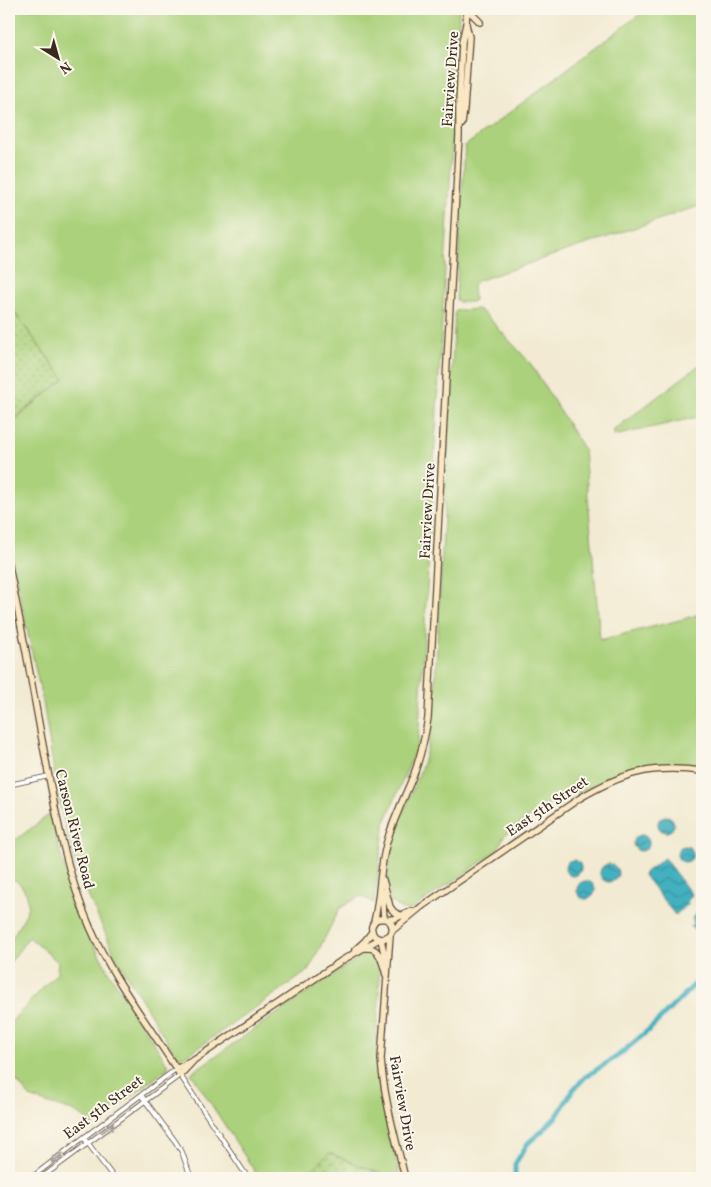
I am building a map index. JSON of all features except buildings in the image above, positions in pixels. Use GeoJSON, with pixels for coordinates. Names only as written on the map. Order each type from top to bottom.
{"type":"FeatureCollection","features":[{"type":"Feature","properties":{"kind":"main road"},"geometry":{"type":"LineString","coordinates":[[467,9],[480,22]]}},
{"type":"Feature","properties":{"kind":"main road","name":"Fairview Drive"},"geometry":{"type":"LineString","coordinates":[[374,922],[388,836],[414,774],[423,747],[428,718],[459,136],[464,113],[468,56],[467,9]]}},
{"type":"Feature","properties":{"kind":"main road","name":"Carson River Road"},"geometry":{"type":"LineString","coordinates":[[9,566],[49,776],[71,875],[90,928],[109,964],[180,1075]]}},
{"type":"Feature","properties":{"kind":"main road","name":"East 5th Street"},"geometry":{"type":"LineString","coordinates":[[392,933],[421,907],[580,798],[602,785],[633,774],[659,769],[682,768],[702,771]]}},
{"type":"Feature","properties":{"kind":"main road"},"geometry":{"type":"LineString","coordinates":[[381,877],[390,907],[394,912],[402,916]]}},
{"type":"Feature","properties":{"kind":"main road","name":"Fairview Drive"},"geometry":{"type":"LineString","coordinates":[[381,877],[386,919]]}},
{"type":"Feature","properties":{"kind":"main road","name":"East 5th Street"},"geometry":{"type":"LineString","coordinates":[[386,919],[394,919],[421,907]]}},
{"type":"Feature","properties":{"kind":"main road"},"geometry":{"type":"LineString","coordinates":[[378,919],[386,919],[392,924],[392,933],[387,938],[380,939],[375,937],[372,932],[374,922],[378,919]]}},
{"type":"Feature","properties":{"kind":"main road","name":"East 5th Street"},"geometry":{"type":"LineString","coordinates":[[341,961],[365,941],[372,932]]}},
{"type":"Feature","properties":{"kind":"main road","name":"Fairview Drive"},"geometry":{"type":"LineString","coordinates":[[392,933],[380,1059],[388,1108],[405,1178]]}},
{"type":"Feature","properties":{"kind":"main road","name":"Fairview Drive"},"geometry":{"type":"LineString","coordinates":[[380,939],[387,976]]}},
{"type":"Feature","properties":{"kind":"main road","name":"East 5th Street"},"geometry":{"type":"LineString","coordinates":[[176,1069],[194,1060],[341,961],[380,939]]}},
{"type":"Feature","properties":{"kind":"main road"},"geometry":{"type":"LineString","coordinates":[[363,948],[373,948],[377,952],[387,976]]}},
{"type":"Feature","properties":{"kind":"main road","name":"East 5th Street"},"geometry":{"type":"LineString","coordinates":[[180,1075],[194,1060]]}},
{"type":"Feature","properties":{"kind":"street"},"geometry":{"type":"LineString","coordinates":[[9,784],[49,776]]}},
{"type":"Feature","properties":{"kind":"street","name":"East 5th Street"},"geometry":{"type":"LineString","coordinates":[[31,1178],[176,1069]]}},
{"type":"Feature","properties":{"kind":"street"},"geometry":{"type":"LineString","coordinates":[[180,1075],[248,1178]]}},
{"type":"Feature","properties":{"kind":"street","name":"East 5th Street"},"geometry":{"type":"LineString","coordinates":[[41,1178],[180,1075]]}},
{"type":"Feature","properties":{"kind":"street"},"geometry":{"type":"LineString","coordinates":[[141,1095],[182,1152],[191,1178]]}},
{"type":"Feature","properties":{"kind":"street"},"geometry":{"type":"LineString","coordinates":[[84,1138],[114,1178]]}},
{"type":"Feature","properties":{"kind":"green space"},"geometry":{"type":"Polygon","coordinates":[[[9,9],[459,9],[418,744],[385,822],[374,903],[361,896],[340,908],[308,971],[186,1056],[176,1056],[117,959],[77,871],[58,796],[44,708],[9,546],[9,425],[64,379],[9,305],[9,9]]]}},
{"type":"Feature","properties":{"kind":"green space"},"geometry":{"type":"Polygon","coordinates":[[[647,9],[702,9],[702,205],[477,281],[473,285],[474,300],[472,302],[458,302],[456,299],[465,146],[647,9]]]}},
{"type":"Feature","properties":{"kind":"green space"},"geometry":{"type":"Polygon","coordinates":[[[9,306],[64,379],[9,423],[9,306]]]}},
{"type":"Feature","properties":{"kind":"green space"},"geometry":{"type":"Polygon","coordinates":[[[478,309],[487,316],[530,363],[584,450],[600,640],[702,613],[702,765],[676,764],[630,769],[547,806],[509,831],[504,836],[496,852],[412,909],[404,910],[393,902],[391,903],[389,865],[394,836],[424,761],[433,721],[455,311],[478,309]]]}},
{"type":"Feature","properties":{"kind":"green space"},"geometry":{"type":"Polygon","coordinates":[[[702,363],[702,416],[614,436],[614,430],[702,363]]]}},
{"type":"Feature","properties":{"kind":"green space"},"geometry":{"type":"Polygon","coordinates":[[[50,814],[69,885],[81,921],[110,974],[168,1065],[168,1068],[92,1126],[82,1116],[73,1111],[30,1097],[9,1072],[9,1024],[57,973],[58,962],[29,937],[9,964],[9,943],[26,914],[28,905],[27,895],[23,888],[9,876],[9,845],[50,814]]]}},
{"type":"Feature","properties":{"kind":"green space"},"geometry":{"type":"Polygon","coordinates":[[[366,954],[375,958],[378,968],[377,1065],[382,1098],[400,1177],[391,1178],[329,1153],[306,1178],[259,1178],[191,1073],[366,954]]]}},
{"type":"Feature","properties":{"kind":"green space"},"geometry":{"type":"Polygon","coordinates":[[[329,1153],[391,1178],[306,1178],[329,1153]]]}},
{"type":"Feature","properties":{"kind":"water"},"geometry":{"type":"Polygon","coordinates":[[[663,816],[669,816],[674,821],[672,830],[663,832],[658,827],[658,821],[663,816]]]}},
{"type":"Feature","properties":{"kind":"water"},"geometry":{"type":"Polygon","coordinates":[[[638,835],[644,835],[649,840],[647,849],[638,851],[633,846],[633,840],[638,835]]]}},
{"type":"Feature","properties":{"kind":"water"},"geometry":{"type":"Polygon","coordinates":[[[682,846],[688,846],[693,851],[691,860],[682,862],[677,857],[677,851],[682,846]]]}},
{"type":"Feature","properties":{"kind":"water"},"geometry":{"type":"Polygon","coordinates":[[[664,858],[692,895],[687,902],[689,904],[675,915],[643,874],[664,858]]]}},
{"type":"Feature","properties":{"kind":"water"},"geometry":{"type":"Polygon","coordinates":[[[570,860],[576,860],[581,865],[579,874],[570,876],[565,871],[565,865],[570,860]]]}},
{"type":"Feature","properties":{"kind":"water"},"geometry":{"type":"Polygon","coordinates":[[[605,864],[613,864],[618,869],[616,880],[605,882],[600,877],[600,869],[605,864]]]}},
{"type":"Feature","properties":{"kind":"water"},"geometry":{"type":"Polygon","coordinates":[[[582,881],[590,881],[595,886],[593,897],[582,899],[577,894],[577,886],[582,881]]]}},
{"type":"Feature","properties":{"kind":"water"},"geometry":{"type":"Polygon","coordinates":[[[698,913],[702,914],[702,938],[691,926],[694,923],[692,918],[698,913]]]}},
{"type":"Feature","properties":{"kind":"waterway"},"geometry":{"type":"LineString","coordinates":[[515,1178],[515,1164],[528,1143],[557,1116],[573,1090],[585,1077],[618,1056],[651,1028],[702,977]]}}]}
